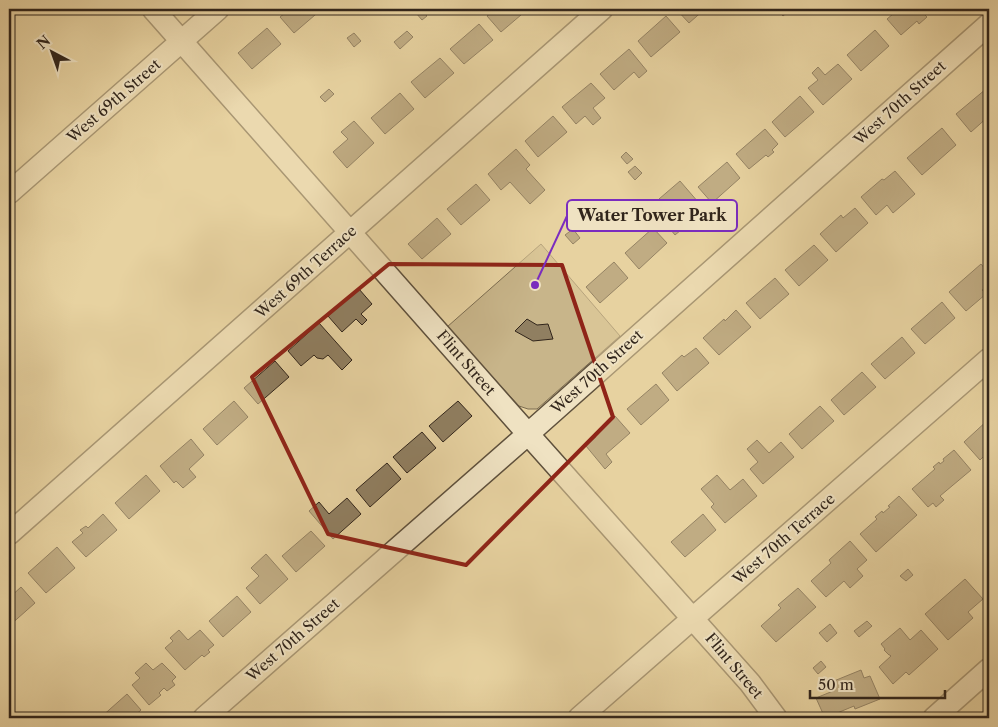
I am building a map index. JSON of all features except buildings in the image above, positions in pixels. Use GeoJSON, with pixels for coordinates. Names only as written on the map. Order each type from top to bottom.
{"type":"FeatureCollection","features":[{"type":"Feature","properties":{"kind":"street","name":"Flint Street"},"geometry":{"type":"LineString","coordinates":[[153,9],[528,434],[750,682],[776,718]]}},
{"type":"Feature","properties":{"kind":"street","name":"West 69th Street"},"geometry":{"type":"LineString","coordinates":[[9,193],[218,9]]}},
{"type":"Feature","properties":{"kind":"street","name":"West 69th Terrace"},"geometry":{"type":"LineString","coordinates":[[9,534],[602,9]]}},
{"type":"Feature","properties":{"kind":"street","name":"West 70th Street"},"geometry":{"type":"LineString","coordinates":[[204,718],[528,434],[989,24]]}},
{"type":"Feature","properties":{"kind":"street","name":"West 70th Terrace"},"geometry":{"type":"LineString","coordinates":[[578,718],[989,359]]}},
{"type":"Feature","properties":{"kind":"street"},"geometry":{"type":"LineString","coordinates":[[934,718],[989,669]]}},
{"type":"Feature","properties":{"kind":"highlighted area"},"geometry":{"type":"Polygon","coordinates":[[[389,264],[562,265],[613,417],[466,565],[328,534],[252,377],[389,264]]]}},
{"type":"Feature","properties":{"kind":"shaded area"},"geometry":{"type":"Polygon","coordinates":[[[541,244],[620,336],[537,409],[528,409],[519,406],[447,327],[541,244]]]}},
{"type":"Feature","properties":{"kind":"place","name":"Water Tower Park"},"geometry":{"type":"Point","coordinates":[535,285]}}]}
